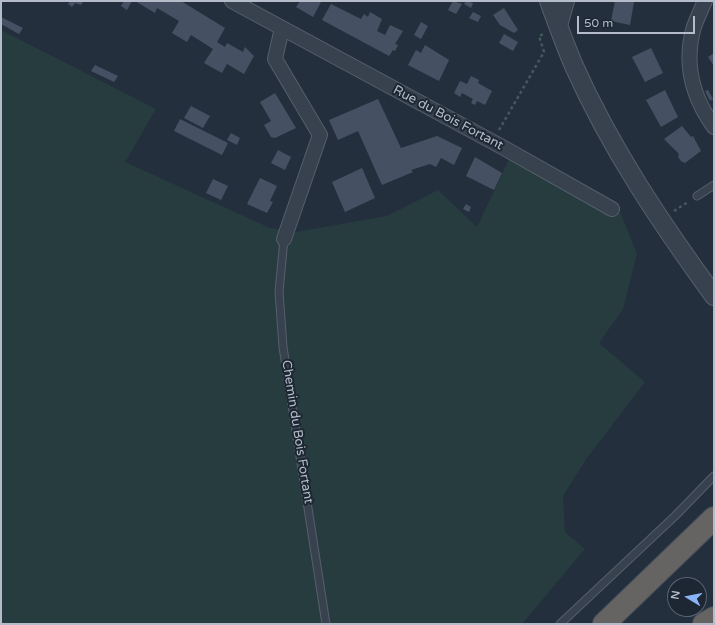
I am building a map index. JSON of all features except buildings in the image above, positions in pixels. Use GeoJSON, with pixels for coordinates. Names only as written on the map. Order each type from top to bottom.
{"type":"FeatureCollection","features":[{"type":"Feature","properties":{"kind":"highway"},"geometry":{"type":"LineString","coordinates":[[604,624],[714,518]]}},
{"type":"Feature","properties":{"kind":"highway"},"geometry":{"type":"LineString","coordinates":[[704,624],[714,618]]}},
{"type":"Feature","properties":{"kind":"street","name":"Rue du Bois Fortant"},"geometry":{"type":"LineString","coordinates":[[232,1],[612,209]]}},
{"type":"Feature","properties":{"kind":"street"},"geometry":{"type":"LineString","coordinates":[[549,1],[574,65],[618,153],[660,220],[714,296]]}},
{"type":"Feature","properties":{"kind":"street"},"geometry":{"type":"LineString","coordinates":[[559,28],[567,1]]}},
{"type":"Feature","properties":{"kind":"street"},"geometry":{"type":"LineString","coordinates":[[706,1],[693,29],[689,56],[692,86],[704,113],[714,127]]}},
{"type":"Feature","properties":{"kind":"street"},"geometry":{"type":"LineString","coordinates":[[282,28],[275,59],[320,135],[284,239]]}},
{"type":"Feature","properties":{"kind":"lane"},"geometry":{"type":"LineString","coordinates":[[697,196],[714,185]]}},
{"type":"Feature","properties":{"kind":"lane","name":"Chemin du Bois Fortant"},"geometry":{"type":"LineString","coordinates":[[284,239],[280,292],[283,347],[326,624]]}},
{"type":"Feature","properties":{"kind":"lane"},"geometry":{"type":"LineString","coordinates":[[560,624],[675,516],[714,476]]}},
{"type":"Feature","properties":{"kind":"path"},"geometry":{"type":"LineString","coordinates":[[492,142],[544,52],[539,36],[559,28]]}},
{"type":"Feature","properties":{"kind":"path"},"geometry":{"type":"LineString","coordinates":[[660,220],[697,196]]}},
{"type":"Feature","properties":{"kind":"green space"},"geometry":{"type":"Polygon","coordinates":[[[1,30],[156,109],[125,162],[270,228],[296,232],[387,216],[438,190],[477,227],[513,151],[621,214],[637,254],[623,309],[599,343],[645,382],[587,458],[563,496],[565,532],[585,549],[522,624],[1,624],[1,30]]]}}]}
